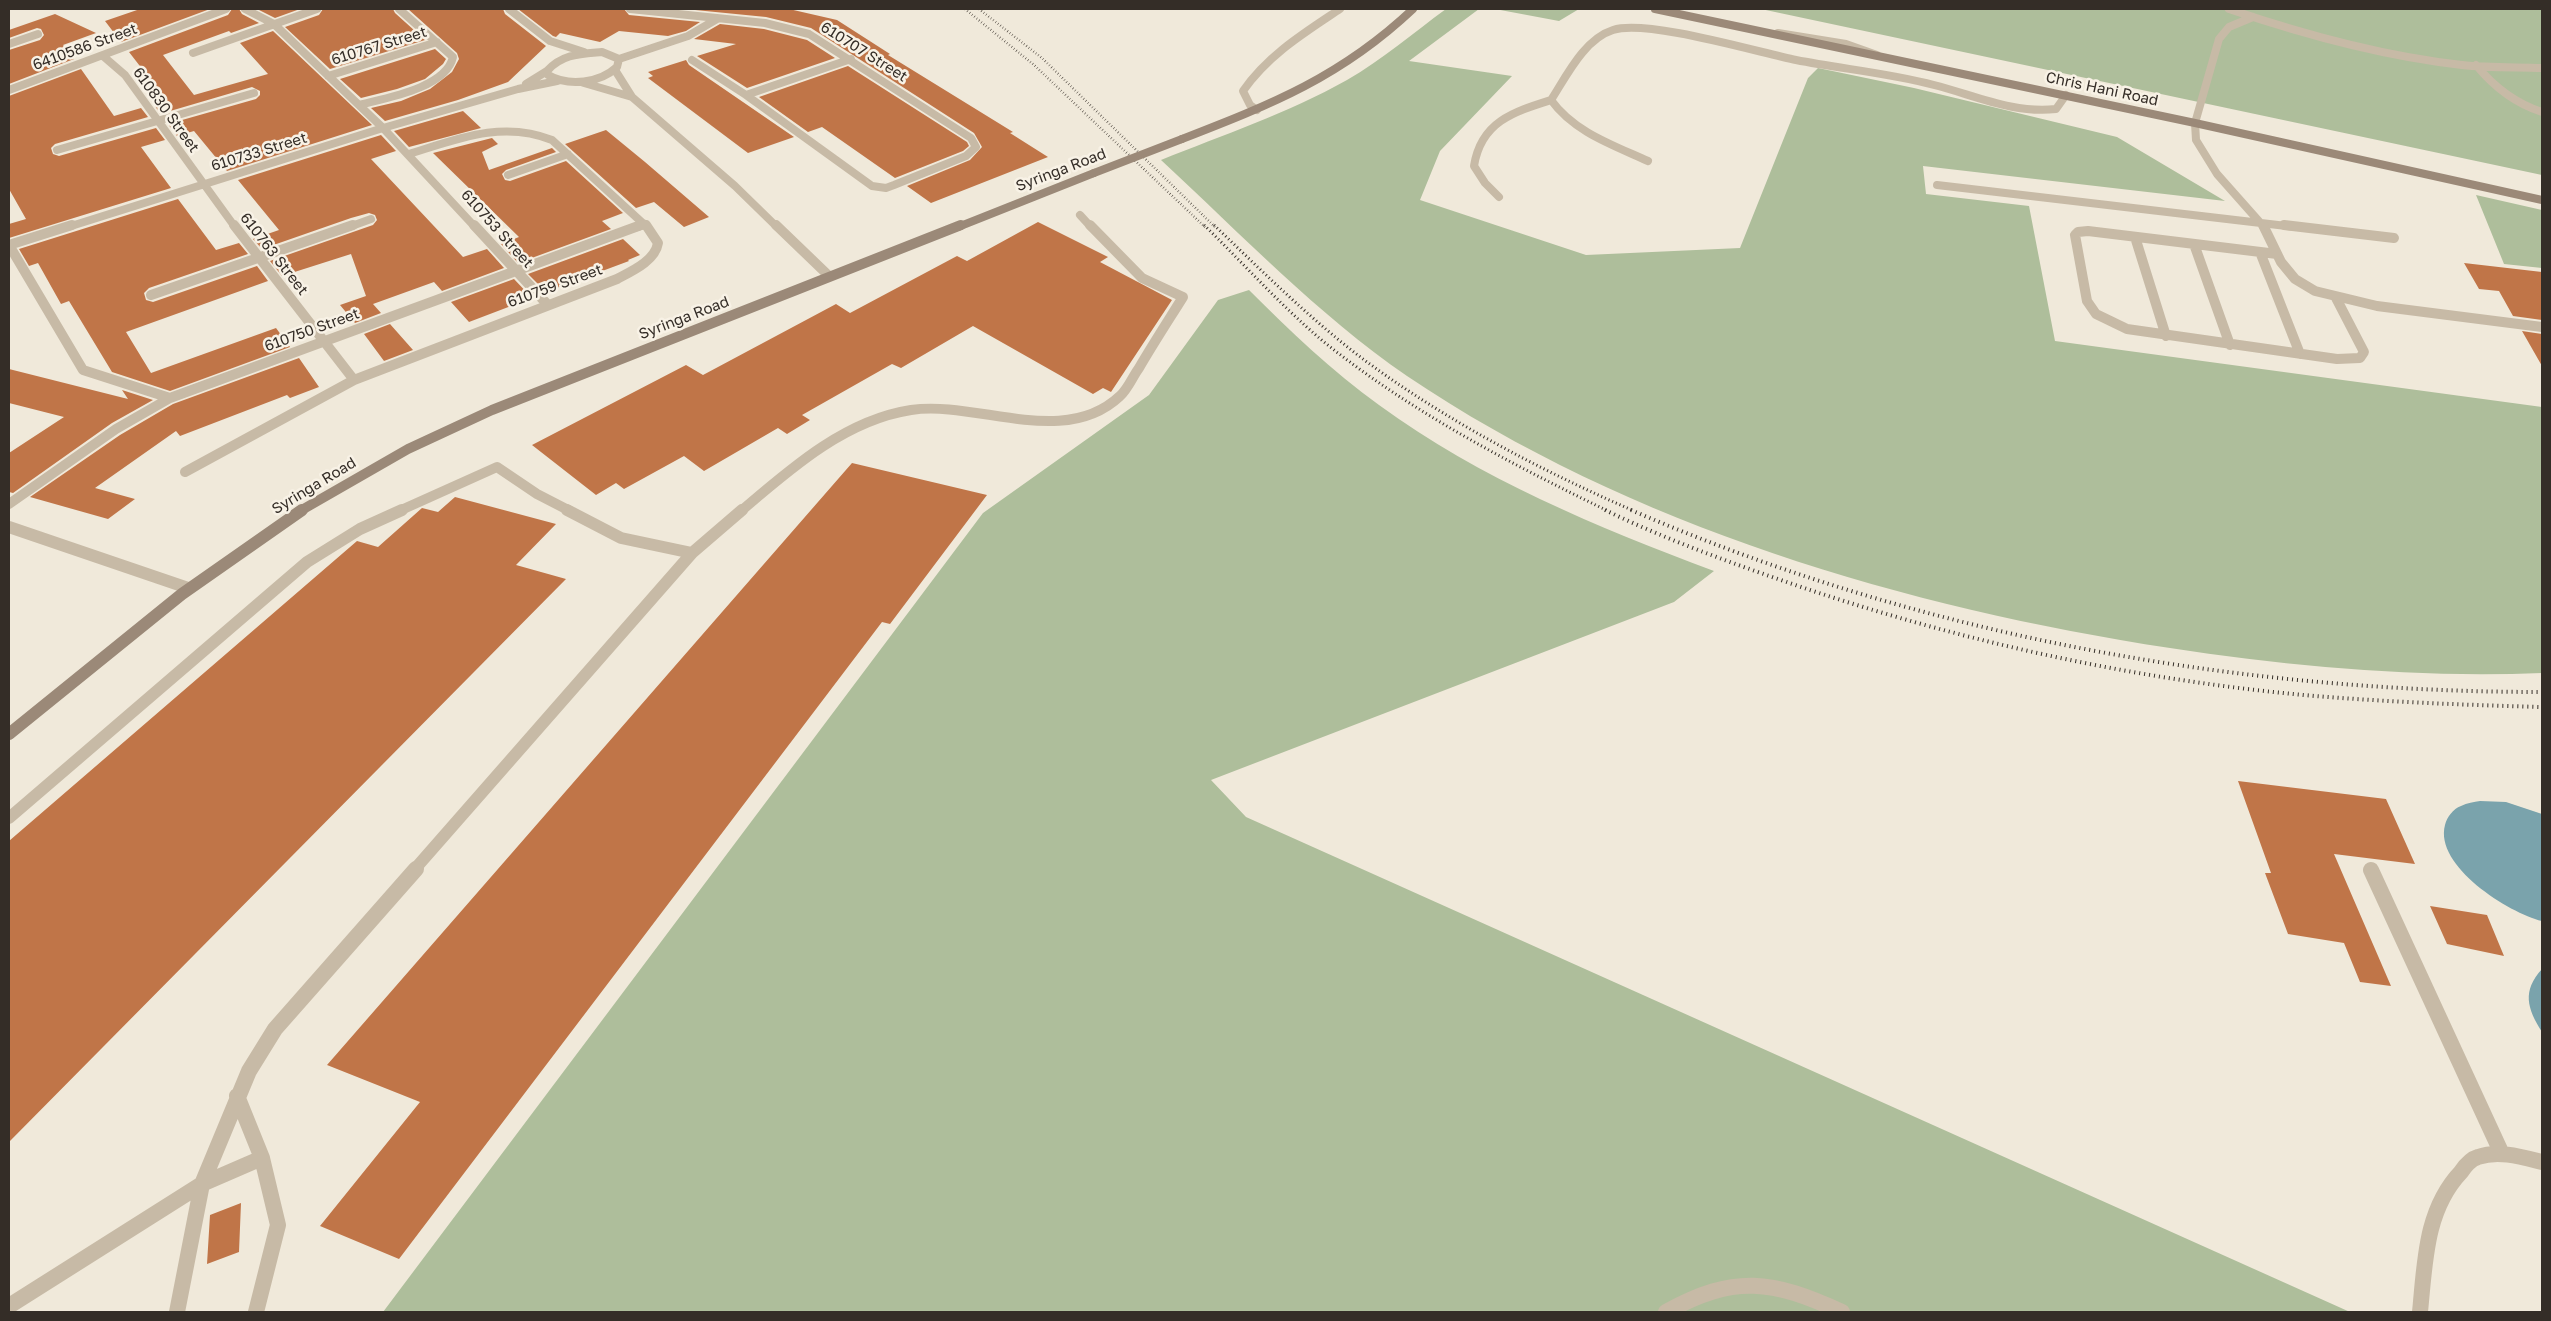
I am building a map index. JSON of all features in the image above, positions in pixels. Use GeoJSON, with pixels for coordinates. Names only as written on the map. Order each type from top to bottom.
{"type":"FeatureCollection","features":[{"type":"Feature","properties":{"kind":"street","name":"6410586 Street"},"geometry":{"type":"LineString","coordinates":[[9,90],[226,9]]}},
{"type":"Feature","properties":{"kind":"street","name":"610753 Street"},"geometry":{"type":"LineString","coordinates":[[245,9],[274,24],[383,128],[547,304]]}},
{"type":"Feature","properties":{"kind":"street"},"geometry":{"type":"LineString","coordinates":[[193,53],[317,9]]}},
{"type":"Feature","properties":{"kind":"street"},"geometry":{"type":"LineString","coordinates":[[359,105],[431,82],[450,69],[454,63],[453,57],[399,9]]}},
{"type":"Feature","properties":{"kind":"street"},"geometry":{"type":"LineString","coordinates":[[509,9],[550,41],[585,52]]}},
{"type":"Feature","properties":{"kind":"street","name":"610707 Street"},"geometry":{"type":"LineString","coordinates":[[630,9],[788,27],[809,34],[971,138],[976,147],[966,156],[894,185],[886,188],[872,186],[746,95]]}},
{"type":"Feature","properties":{"kind":"street"},"geometry":{"type":"LineString","coordinates":[[1258,110],[1250,105],[1243,91],[1253,74],[1302,35],[1340,9]]}},
{"type":"Feature","properties":{"kind":"street","name":"Syringa Road"},"geometry":{"type":"LineString","coordinates":[[9,734],[188,588],[300,510],[367,471],[439,434],[522,397],[1258,110],[1322,80],[1362,54],[1412,9]]}},
{"type":"Feature","properties":{"kind":"street","name":"Chris Hani Road"},"geometry":{"type":"LineString","coordinates":[[1655,9],[2066,95],[2542,200]]}},
{"type":"Feature","properties":{"kind":"street"},"geometry":{"type":"LineString","coordinates":[[2229,9],[2323,40],[2372,51],[2476,66],[2542,68]]}},
{"type":"Feature","properties":{"kind":"street"},"geometry":{"type":"LineString","coordinates":[[2253,18],[2231,25],[2222,32],[2206,77],[2195,123],[2196,140],[2218,174],[2262,223],[2278,254],[2295,279],[2315,291],[2336,298],[2377,306],[2542,327]]}},
{"type":"Feature","properties":{"kind":"street"},"geometry":{"type":"LineString","coordinates":[[602,52],[618,59],[688,36],[717,19]]}},
{"type":"Feature","properties":{"kind":"street"},"geometry":{"type":"LineString","coordinates":[[1499,196],[1485,183],[1474,166],[1477,144],[1498,122],[1551,100],[1573,68],[1595,42],[1606,33],[1626,27],[1913,80],[2027,109],[2056,109],[2066,95]]}},
{"type":"Feature","properties":{"kind":"street"},"geometry":{"type":"LineString","coordinates":[[9,44],[38,34]]}},
{"type":"Feature","properties":{"kind":"street"},"geometry":{"type":"LineString","coordinates":[[550,41],[556,61]]}},
{"type":"Feature","properties":{"kind":"street","name":"610767 Street"},"geometry":{"type":"LineString","coordinates":[[328,76],[437,42]]}},
{"type":"Feature","properties":{"kind":"street"},"geometry":{"type":"LineString","coordinates":[[518,89],[547,71],[556,61],[585,52],[649,48]]}},
{"type":"Feature","properties":{"kind":"street","name":"610830 Street"},"geometry":{"type":"LineString","coordinates":[[102,56],[124,75],[202,184]]}},
{"type":"Feature","properties":{"kind":"street"},"geometry":{"type":"LineString","coordinates":[[582,82],[595,79],[615,70],[619,64],[618,59]]}},
{"type":"Feature","properties":{"kind":"street"},"geometry":{"type":"LineString","coordinates":[[692,60],[746,95],[850,59]]}},
{"type":"Feature","properties":{"kind":"street"},"geometry":{"type":"LineString","coordinates":[[2476,66],[2488,80],[2509,98],[2542,112]]}},
{"type":"Feature","properties":{"kind":"street"},"geometry":{"type":"LineString","coordinates":[[615,70],[632,97],[735,186],[829,276]]}},
{"type":"Feature","properties":{"kind":"street"},"geometry":{"type":"LineString","coordinates":[[547,71],[548,75],[557,81]]}},
{"type":"Feature","properties":{"kind":"street"},"geometry":{"type":"LineString","coordinates":[[518,89],[557,81],[582,82],[632,97]]}},
{"type":"Feature","properties":{"kind":"street","name":"610733 Street"},"geometry":{"type":"LineString","coordinates":[[9,246],[383,128],[518,89]]}},
{"type":"Feature","properties":{"kind":"street"},"geometry":{"type":"LineString","coordinates":[[57,150],[254,93]]}},
{"type":"Feature","properties":{"kind":"street"},"geometry":{"type":"LineString","coordinates":[[1551,100],[1555,109],[1569,120],[1597,137],[1648,160]]}},
{"type":"Feature","properties":{"kind":"street","name":"610759 Street"},"geometry":{"type":"LineString","coordinates":[[185,472],[354,380],[547,304],[617,279],[639,268],[657,250],[658,243],[645,224],[552,140],[539,133],[506,129],[477,134],[409,154]]}},
{"type":"Feature","properties":{"kind":"street"},"geometry":{"type":"LineString","coordinates":[[508,175],[568,154]]}},
{"type":"Feature","properties":{"kind":"street","name":"610763 Street"},"geometry":{"type":"LineString","coordinates":[[202,184],[354,380]]}},
{"type":"Feature","properties":{"kind":"street"},"geometry":{"type":"LineString","coordinates":[[1937,185],[2394,238]]}},
{"type":"Feature","properties":{"kind":"street"},"geometry":{"type":"LineString","coordinates":[[177,1312],[202,1184],[237,1096],[249,1071],[275,1029],[692,553],[792,468],[851,431],[881,418],[912,410],[958,409],[993,417],[1049,422],[1093,414],[1121,396],[1183,297],[1142,278],[1080,215]]}},
{"type":"Feature","properties":{"kind":"street"},"geometry":{"type":"LineString","coordinates":[[151,294],[371,220]]}},
{"type":"Feature","properties":{"kind":"street","name":"610750 Street"},"geometry":{"type":"LineString","coordinates":[[9,504],[116,429],[170,398],[645,224]]}},
{"type":"Feature","properties":{"kind":"street"},"geometry":{"type":"LineString","coordinates":[[2278,254],[2088,231],[2078,232],[2074,235],[2087,301],[2096,314],[2127,329],[2300,354],[2352,360],[2360,358],[2364,352],[2336,298]]}},
{"type":"Feature","properties":{"kind":"street"},"geometry":{"type":"LineString","coordinates":[[2135,237],[2166,336]]}},
{"type":"Feature","properties":{"kind":"street"},"geometry":{"type":"LineString","coordinates":[[2194,244],[2230,345]]}},
{"type":"Feature","properties":{"kind":"street"},"geometry":{"type":"LineString","coordinates":[[9,246],[83,370],[170,398]]}},
{"type":"Feature","properties":{"kind":"street"},"geometry":{"type":"LineString","coordinates":[[2260,252],[2300,354]]}},
{"type":"Feature","properties":{"kind":"street"},"geometry":{"type":"LineString","coordinates":[[9,818],[307,562],[360,529],[497,467],[537,494],[621,538],[692,553]]}},
{"type":"Feature","properties":{"kind":"street"},"geometry":{"type":"LineString","coordinates":[[9,527],[188,588]]}},
{"type":"Feature","properties":{"kind":"street"},"geometry":{"type":"LineString","coordinates":[[2371,870],[2502,1154]]}},
{"type":"Feature","properties":{"kind":"street"},"geometry":{"type":"LineString","coordinates":[[237,1096],[262,1158],[278,1225],[256,1312]]}},
{"type":"Feature","properties":{"kind":"street"},"geometry":{"type":"LineString","coordinates":[[2420,1312],[2431,1226],[2442,1196],[2456,1176],[2477,1157],[2502,1154],[2542,1162]]}},
{"type":"Feature","properties":{"kind":"street"},"geometry":{"type":"LineString","coordinates":[[9,1306],[202,1184],[262,1158]]}},
{"type":"Feature","properties":{"kind":"street"},"geometry":{"type":"LineString","coordinates":[[1666,1312],[1684,1301],[1718,1287],[1745,1284],[1778,1287],[1815,1299],[1842,1312]]}},
{"type":"Feature","properties":{"kind":"green space"},"geometry":{"type":"Polygon","coordinates":[[[1446,9],[1479,9],[1409,61],[1512,76],[1440,151],[1420,200],[1586,255],[1740,248],[1808,78],[1818,68],[1914,88],[2117,137],[2225,201],[1923,166],[1926,194],[2029,206],[2055,341],[2542,407],[2542,673],[2449,674],[2402,672],[2356,670],[2263,661],[2170,648],[2071,631],[1971,610],[1872,584],[1773,553],[1677,517],[1583,476],[1493,429],[1407,376],[1374,352],[1311,300],[1161,160],[1255,123],[1325,92],[1373,64],[1446,9]]]}},
{"type":"Feature","properties":{"kind":"green space"},"geometry":{"type":"Polygon","coordinates":[[[1495,9],[1579,9],[1559,21],[1495,9]]]}},
{"type":"Feature","properties":{"kind":"green space"},"geometry":{"type":"Polygon","coordinates":[[[1761,9],[2542,9],[2542,175],[1761,9]]]}},
{"type":"Feature","properties":{"kind":"green space"},"geometry":{"type":"Polygon","coordinates":[[[2476,195],[2542,210],[2542,268],[2504,264],[2476,195]]]}},
{"type":"Feature","properties":{"kind":"green space"},"geometry":{"type":"Polygon","coordinates":[[[1249,290],[1312,350],[1345,378],[1418,432],[1458,456],[1540,499],[1626,537],[1714,571],[1674,602],[1211,780],[1246,817],[2350,1312],[383,1312],[983,513],[1149,395],[1218,300],[1249,290]]]}},
{"type":"Feature","properties":{"kind":"water"},"geometry":{"type":"Polygon","coordinates":[[[2480,801],[2506,802],[2542,814],[2542,921],[2511,908],[2494,898],[2462,871],[2451,856],[2445,841],[2447,819],[2458,807],[2480,801]]]}},
{"type":"Feature","properties":{"kind":"water"},"geometry":{"type":"Polygon","coordinates":[[[2542,969],[2542,1032],[2530,1007],[2529,992],[2531,985],[2542,969]]]}},
{"type":"Feature","properties":{"kind":"building"},"geometry":{"type":"Polygon","coordinates":[[[140,9],[210,9],[121,42],[105,21],[140,9]]]}},
{"type":"Feature","properties":{"kind":"building"},"geometry":{"type":"Polygon","coordinates":[[[232,9],[239,9],[242,14],[259,23],[231,33],[229,31],[163,55],[194,95],[268,74],[240,43],[273,31],[372,125],[227,171],[194,131],[177,136],[168,124],[256,99],[260,95],[260,91],[252,87],[160,114],[154,104],[167,101],[129,52],[228,15],[232,9]]]}},
{"type":"Feature","properties":{"kind":"building"},"geometry":{"type":"Polygon","coordinates":[[[257,9],[300,9],[275,18],[257,9]]]}},
{"type":"Feature","properties":{"kind":"building"},"geometry":{"type":"Polygon","coordinates":[[[323,9],[393,9],[425,40],[330,69],[285,27],[319,15],[323,9]]]}},
{"type":"Feature","properties":{"kind":"building"},"geometry":{"type":"Polygon","coordinates":[[[408,9],[503,9],[505,14],[546,46],[508,82],[458,100],[385,121],[371,108],[401,101],[430,89],[452,72],[459,59],[457,53],[408,9]]]}},
{"type":"Feature","properties":{"kind":"building"},"geometry":{"type":"Polygon","coordinates":[[[518,9],[624,9],[629,15],[700,22],[686,31],[668,36],[619,31],[600,42],[560,33],[556,37],[553,36],[518,9]]]}},
{"type":"Feature","properties":{"kind":"building"},"geometry":{"type":"Polygon","coordinates":[[[685,9],[789,9],[837,20],[890,54],[888,55],[1013,132],[1010,133],[1048,157],[931,203],[907,186],[970,160],[982,147],[974,133],[811,28],[766,17],[685,9]]]}},
{"type":"Feature","properties":{"kind":"building"},"geometry":{"type":"Polygon","coordinates":[[[55,14],[96,33],[63,45],[74,59],[9,84],[9,50],[40,40],[44,35],[41,29],[37,28],[9,38],[9,30],[55,14]]]}},
{"type":"Feature","properties":{"kind":"building"},"geometry":{"type":"Polygon","coordinates":[[[720,24],[764,29],[807,40],[835,58],[747,88],[697,56],[736,44],[694,39],[720,24]]]}},
{"type":"Feature","properties":{"kind":"building"},"geometry":{"type":"Polygon","coordinates":[[[435,49],[446,59],[443,64],[425,79],[397,89],[361,98],[340,79],[435,49]]]}},
{"type":"Feature","properties":{"kind":"building"},"geometry":{"type":"Polygon","coordinates":[[[686,60],[689,65],[794,137],[748,153],[648,78],[653,76],[648,72],[686,60]]]}},
{"type":"Feature","properties":{"kind":"building"},"geometry":{"type":"Polygon","coordinates":[[[848,66],[967,142],[969,146],[963,151],[895,178],[822,127],[808,132],[759,97],[848,66]]]}},
{"type":"Feature","properties":{"kind":"building"},"geometry":{"type":"Polygon","coordinates":[[[81,69],[114,116],[141,108],[148,117],[55,144],[51,148],[53,154],[59,156],[156,128],[165,140],[141,147],[171,188],[9,238],[9,224],[26,219],[9,189],[9,96],[81,69]]]}},
{"type":"Feature","properties":{"kind":"building"},"geometry":{"type":"Polygon","coordinates":[[[463,111],[481,128],[409,147],[394,131],[463,111]]]}},
{"type":"Feature","properties":{"kind":"building"},"geometry":{"type":"Polygon","coordinates":[[[606,130],[709,217],[684,227],[654,202],[636,208],[565,144],[606,130]]]}},
{"type":"Feature","properties":{"kind":"building"},"geometry":{"type":"Polygon","coordinates":[[[381,135],[396,151],[371,159],[463,257],[487,249],[504,268],[442,291],[434,282],[373,304],[381,313],[355,323],[340,305],[366,296],[351,254],[282,276],[270,261],[373,225],[377,220],[375,215],[369,213],[351,218],[262,249],[253,239],[279,230],[238,180],[381,135]]]}},
{"type":"Feature","properties":{"kind":"building"},"geometry":{"type":"Polygon","coordinates":[[[492,138],[498,144],[482,152],[489,170],[552,148],[556,152],[506,170],[502,174],[505,180],[510,181],[566,161],[623,213],[602,221],[611,229],[518,263],[501,244],[519,237],[433,153],[492,138]]]}},
{"type":"Feature","properties":{"kind":"building"},"geometry":{"type":"Polygon","coordinates":[[[178,199],[216,250],[239,243],[248,254],[149,288],[144,293],[146,300],[153,302],[257,266],[268,281],[126,332],[151,373],[276,328],[290,347],[170,391],[112,372],[69,301],[61,304],[38,263],[29,266],[19,249],[178,199]]]}},
{"type":"Feature","properties":{"kind":"building"},"geometry":{"type":"Polygon","coordinates":[[[1038,222],[1108,257],[1100,262],[1172,300],[1111,392],[1103,388],[1093,394],[973,326],[901,368],[892,364],[802,415],[810,420],[787,434],[778,428],[704,471],[684,456],[624,489],[616,483],[596,495],[532,445],[686,365],[703,375],[836,304],[850,313],[957,256],[967,261],[1038,222]]]}},
{"type":"Feature","properties":{"kind":"building"},"geometry":{"type":"Polygon","coordinates":[[[623,239],[640,255],[629,261],[546,292],[528,274],[623,239]]]}},
{"type":"Feature","properties":{"kind":"building"},"geometry":{"type":"Polygon","coordinates":[[[2464,263],[2542,272],[2542,320],[2513,316],[2499,291],[2479,289],[2464,263]]]}},
{"type":"Feature","properties":{"kind":"building"},"geometry":{"type":"Polygon","coordinates":[[[514,279],[532,298],[469,322],[451,302],[514,279]]]}},
{"type":"Feature","properties":{"kind":"building"},"geometry":{"type":"Polygon","coordinates":[[[390,324],[413,350],[384,361],[364,334],[390,324]]]}},
{"type":"Feature","properties":{"kind":"building"},"geometry":{"type":"Polygon","coordinates":[[[2522,331],[2542,334],[2542,366],[2522,331]]]}},
{"type":"Feature","properties":{"kind":"building"},"geometry":{"type":"Polygon","coordinates":[[[299,358],[319,387],[290,398],[287,395],[180,436],[176,431],[95,488],[135,499],[108,519],[30,497],[120,435],[173,404],[299,358]]]}},
{"type":"Feature","properties":{"kind":"building"},"geometry":{"type":"Polygon","coordinates":[[[9,369],[128,399],[122,390],[153,400],[112,423],[13,493],[9,492],[9,453],[64,417],[9,403],[9,369]]]}},
{"type":"Feature","properties":{"kind":"building"},"geometry":{"type":"Polygon","coordinates":[[[852,463],[987,495],[890,624],[882,622],[399,1259],[320,1226],[420,1102],[327,1065],[852,463]]]}},
{"type":"Feature","properties":{"kind":"building"},"geometry":{"type":"Polygon","coordinates":[[[455,497],[556,524],[516,565],[566,579],[9,1142],[9,841],[357,541],[378,547],[422,508],[438,512],[455,497]]]}},
{"type":"Feature","properties":{"kind":"building"},"geometry":{"type":"Polygon","coordinates":[[[2238,781],[2386,799],[2415,864],[2334,854],[2391,986],[2360,982],[2344,943],[2288,934],[2265,873],[2271,873],[2238,781]]]}},
{"type":"Feature","properties":{"kind":"building"},"geometry":{"type":"Polygon","coordinates":[[[2430,906],[2487,915],[2504,956],[2447,944],[2430,906]]]}},
{"type":"Feature","properties":{"kind":"building"},"geometry":{"type":"Polygon","coordinates":[[[241,1203],[239,1252],[207,1264],[210,1215],[241,1203]]]}},
{"type":"Feature","properties":{"kind":"railway"},"geometry":{"type":"LineString","coordinates":[[965,9],[1034,65],[1205,227]]}},
{"type":"Feature","properties":{"kind":"railway"},"geometry":{"type":"LineString","coordinates":[[979,9],[1042,58],[1215,227]]}},
{"type":"Feature","properties":{"kind":"railway"},"geometry":{"type":"LineString","coordinates":[[1204,225],[1293,314],[1324,342],[1357,367],[1391,391],[1497,455],[1608,511]]}},
{"type":"Feature","properties":{"kind":"railway"},"geometry":{"type":"LineString","coordinates":[[1214,225],[1288,296],[1327,330],[1398,384],[1496,444],[1564,479],[1634,511]]}},
{"type":"Feature","properties":{"kind":"railway"},"geometry":{"type":"LineString","coordinates":[[1605,510],[1678,542],[1804,588],[1929,626],[2056,657],[2185,681],[2315,696],[2542,707]]}},
{"type":"Feature","properties":{"kind":"railway"},"geometry":{"type":"LineString","coordinates":[[1631,510],[1740,553],[1851,591],[1963,622],[2077,648],[2192,667],[2308,681],[2425,689],[2542,692]]}}]}
